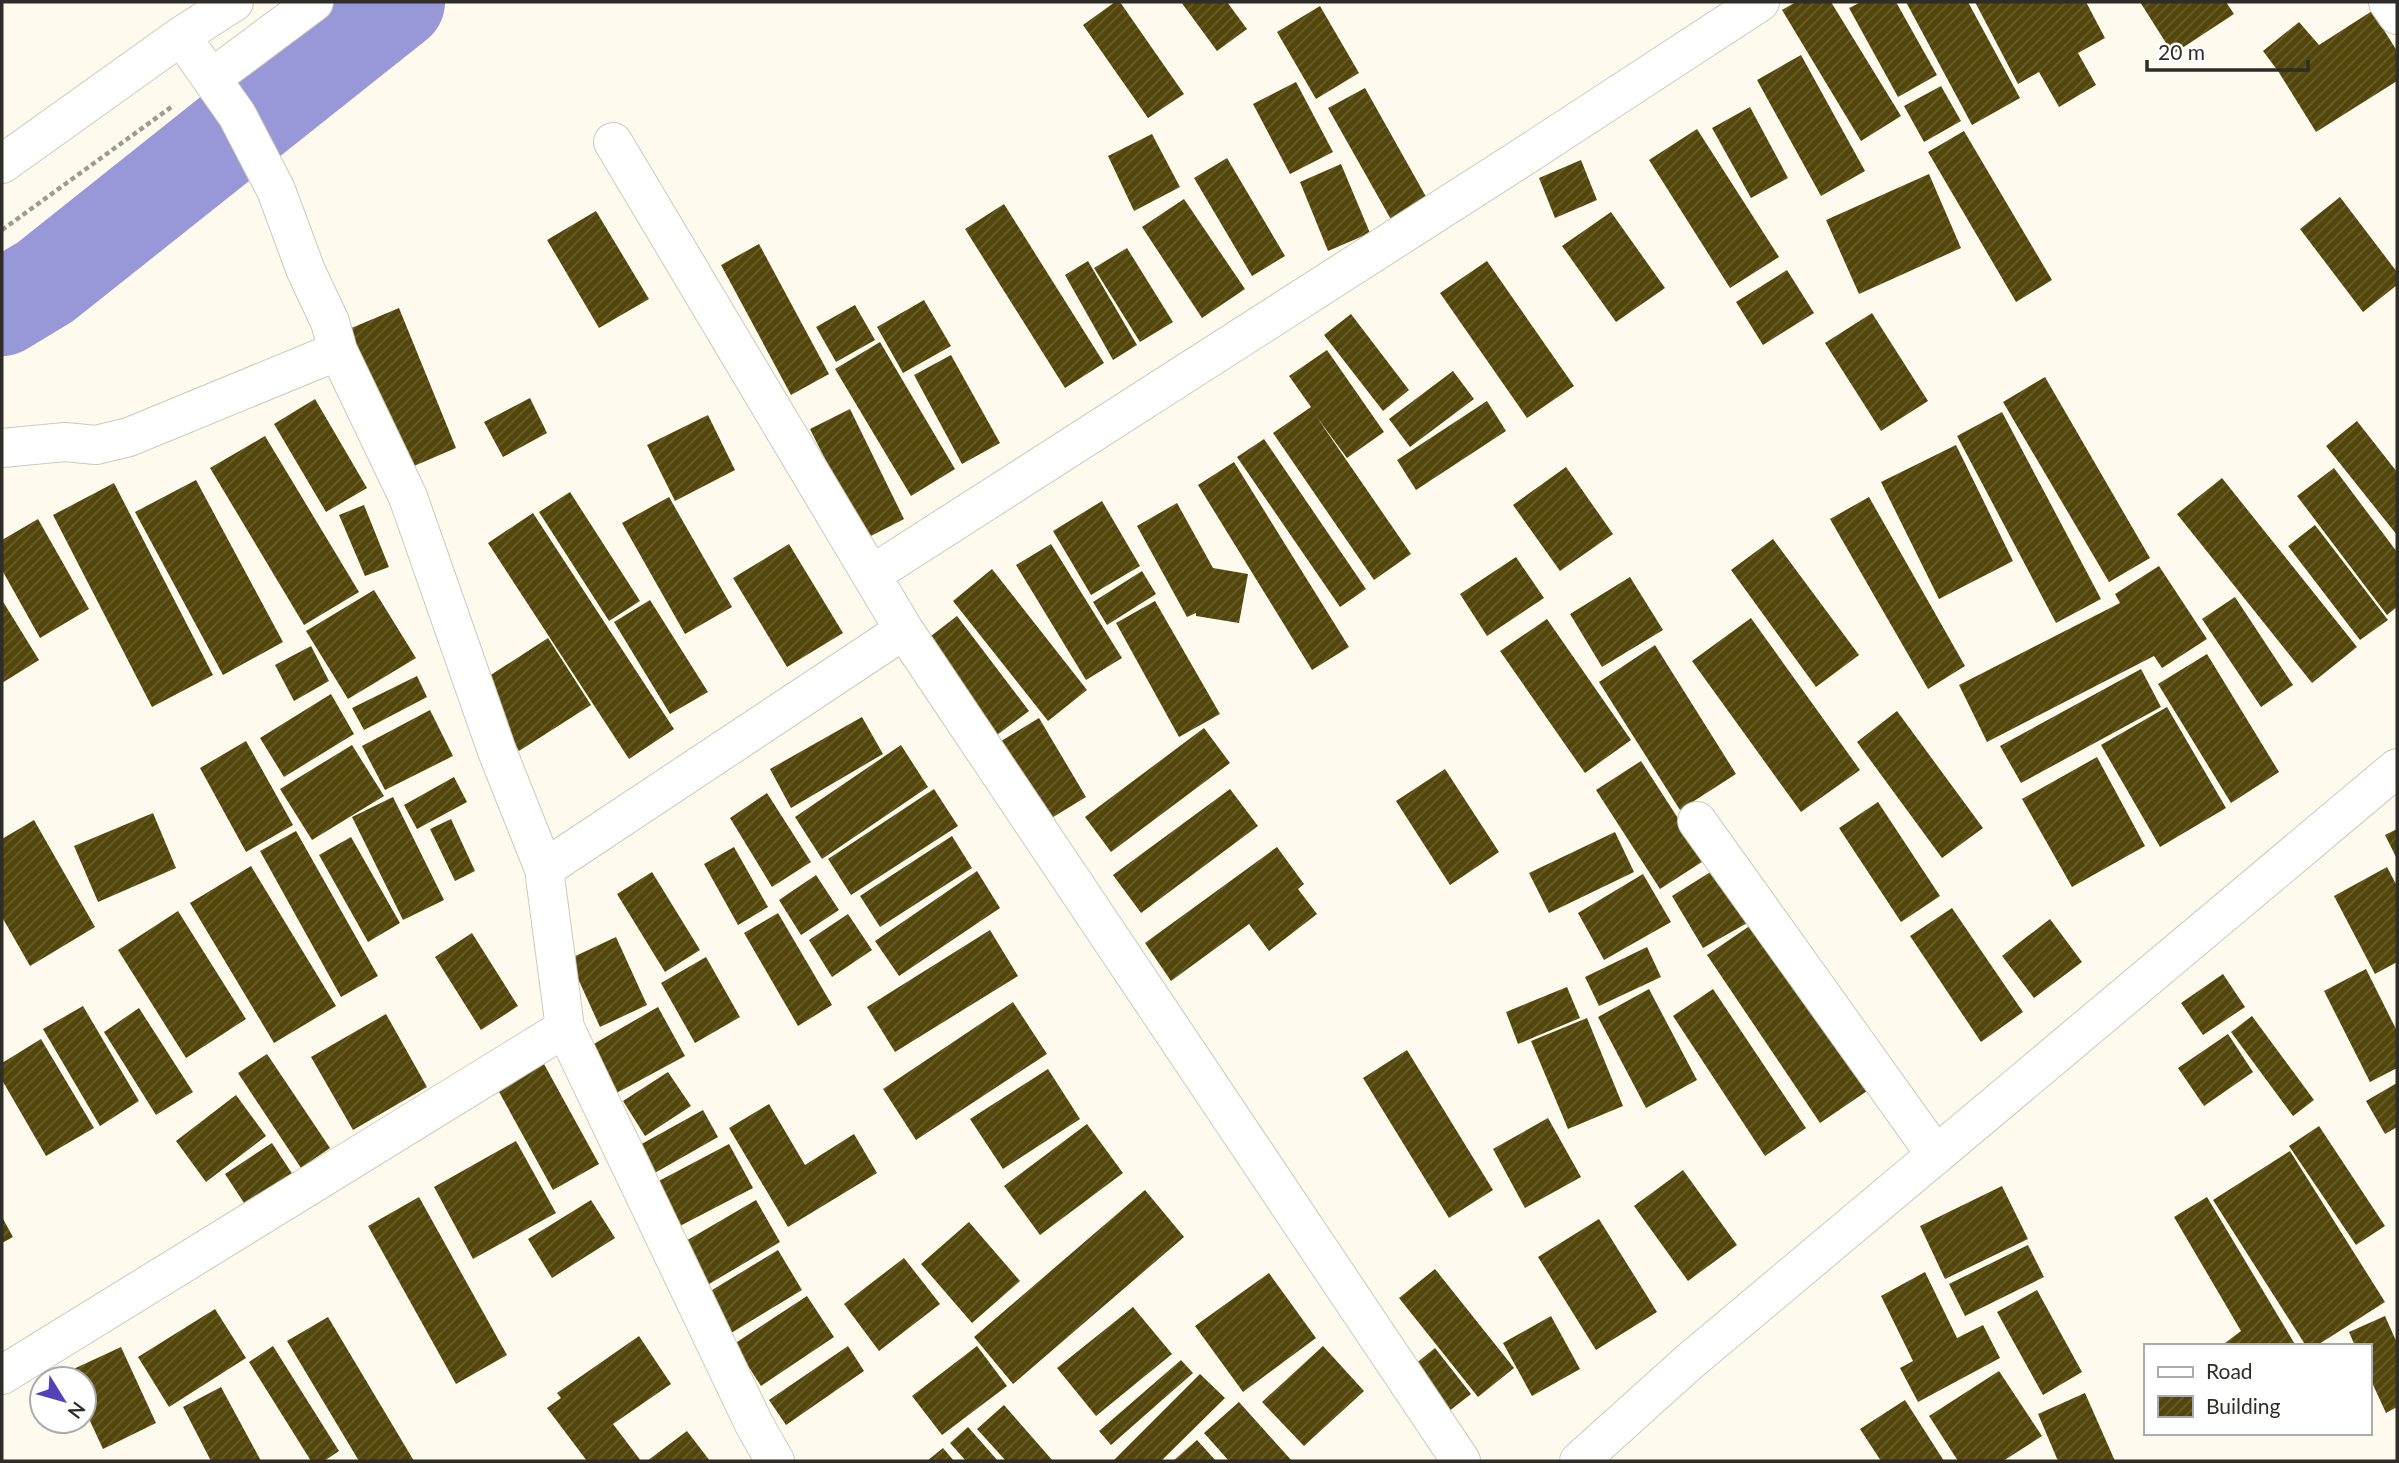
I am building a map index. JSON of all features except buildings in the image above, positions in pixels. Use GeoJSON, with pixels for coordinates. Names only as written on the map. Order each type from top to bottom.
{"type":"FeatureCollection","features":[{"type":"Feature","properties":{"kind":"street"},"geometry":{"type":"LineString","coordinates":[[2,164],[233,2]]}},
{"type":"Feature","properties":{"kind":"street"},"geometry":{"type":"LineString","coordinates":[[212,78],[314,2]]}},
{"type":"Feature","properties":{"kind":"street"},"geometry":{"type":"LineString","coordinates":[[871,575],[1760,2]]}},
{"type":"Feature","properties":{"kind":"street"},"geometry":{"type":"LineString","coordinates":[[2388,2],[2397,15]]}},
{"type":"Feature","properties":{"kind":"street"},"geometry":{"type":"LineString","coordinates":[[181,36],[237,115],[276,190],[306,271],[408,497],[497,751],[544,869],[565,1028],[754,1424],[775,1461]]}},
{"type":"Feature","properties":{"kind":"street"},"geometry":{"type":"LineString","coordinates":[[613,142],[904,630],[1461,1461]]}},
{"type":"Feature","properties":{"kind":"street"},"geometry":{"type":"LineString","coordinates":[[2,448],[65,442],[96,444],[129,438],[334,336]]}},
{"type":"Feature","properties":{"kind":"street"},"geometry":{"type":"LineString","coordinates":[[544,869],[904,630]]}},
{"type":"Feature","properties":{"kind":"street"},"geometry":{"type":"LineString","coordinates":[[1583,1460],[1689,1362],[2397,768]]}},
{"type":"Feature","properties":{"kind":"street"},"geometry":{"type":"LineString","coordinates":[[1697,821],[1936,1154]]}},
{"type":"Feature","properties":{"kind":"street"},"geometry":{"type":"LineString","coordinates":[[2,1375],[565,1028]]}},
{"type":"Feature","properties":{"kind":"path"},"geometry":{"type":"LineString","coordinates":[[2,230],[212,78]]}},
{"type":"Feature","properties":{"kind":"waterway"},"geometry":{"type":"LineString","coordinates":[[2,308],[45,282],[397,2]]}}]}
